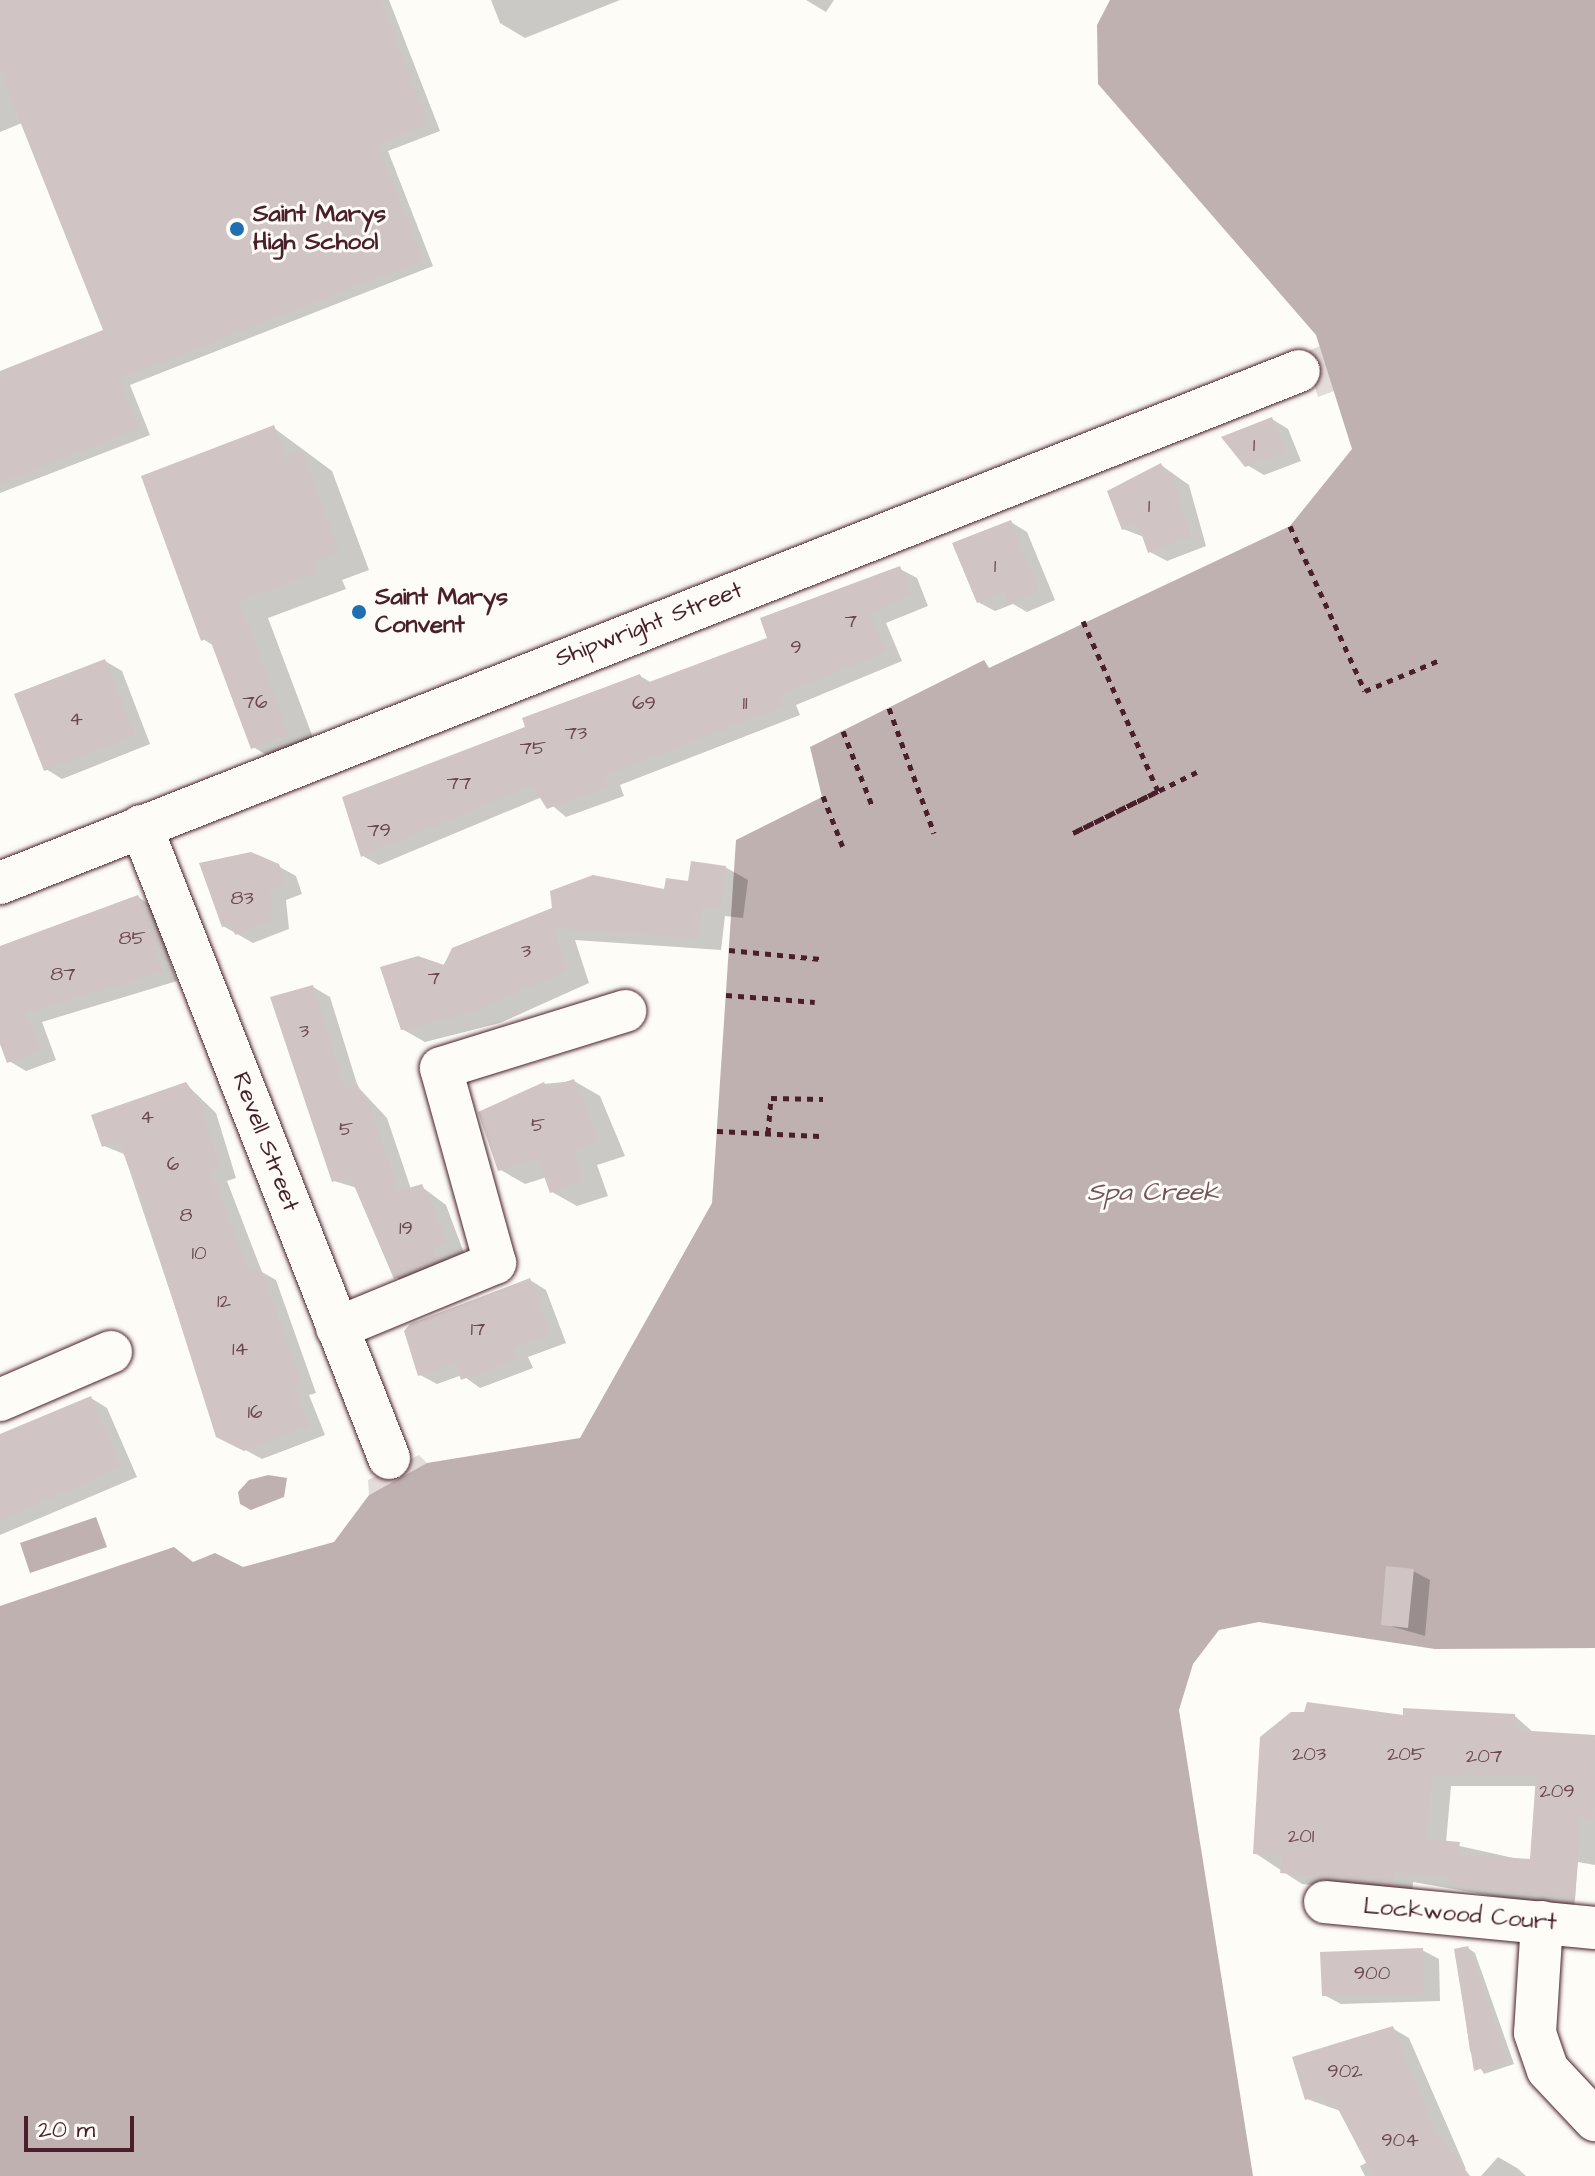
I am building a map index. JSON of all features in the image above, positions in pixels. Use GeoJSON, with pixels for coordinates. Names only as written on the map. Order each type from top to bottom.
{"type":"FeatureCollection","features":[{"type":"Feature","properties":{"kind":"street","name":"Shipwright Street"},"geometry":{"type":"LineString","coordinates":[[0,883],[1299,371]]}},
{"type":"Feature","properties":{"kind":"street","name":"Revell Street"},"geometry":{"type":"LineString","coordinates":[[141,826],[389,1458]]}},
{"type":"Feature","properties":{"kind":"street"},"geometry":{"type":"LineString","coordinates":[[337,1328],[495,1263],[441,1068],[625,1011]]}},
{"type":"Feature","properties":{"kind":"street"},"geometry":{"type":"LineString","coordinates":[[0,1400],[111,1352]]}},
{"type":"Feature","properties":{"kind":"street","name":"Lockwood Court"},"geometry":{"type":"LineString","coordinates":[[1325,1902],[1595,1928]]}},
{"type":"Feature","properties":{"kind":"street"},"geometry":{"type":"LineString","coordinates":[[1542,1922],[1535,2033],[1548,2070],[1595,2120]]}},
{"type":"Feature","properties":{"kind":"path"},"geometry":{"type":"LineString","coordinates":[[1290,526],[1365,691],[1440,660]]}},
{"type":"Feature","properties":{"kind":"path"},"geometry":{"type":"LineString","coordinates":[[1083,621],[1158,791],[1073,833],[1197,772]]}},
{"type":"Feature","properties":{"kind":"path"},"geometry":{"type":"LineString","coordinates":[[889,708],[934,833]]}},
{"type":"Feature","properties":{"kind":"path"},"geometry":{"type":"LineString","coordinates":[[843,731],[873,808]]}},
{"type":"Feature","properties":{"kind":"path"},"geometry":{"type":"LineString","coordinates":[[823,796],[844,850]]}},
{"type":"Feature","properties":{"kind":"path"},"geometry":{"type":"LineString","coordinates":[[729,950],[821,959]]}},
{"type":"Feature","properties":{"kind":"path"},"geometry":{"type":"LineString","coordinates":[[726,995],[815,1002]]}},
{"type":"Feature","properties":{"kind":"path"},"geometry":{"type":"LineString","coordinates":[[768,1133],[771,1098],[823,1099]]}},
{"type":"Feature","properties":{"kind":"path"},"geometry":{"type":"LineString","coordinates":[[717,1131],[820,1136]]}},
{"type":"Feature","properties":{"kind":"shaded area"},"geometry":{"type":"Polygon","coordinates":[[[1341,338],[1337,390],[1318,397],[1305,352],[1341,338]]]}},
{"type":"Feature","properties":{"kind":"shaded area"},"geometry":{"type":"Polygon","coordinates":[[[419,1455],[427,1463],[369,1495],[368,1480],[419,1455]]]}},
{"type":"Feature","properties":{"kind":"water","name":"Spa Creek"},"geometry":{"type":"Polygon","coordinates":[[[1110,0],[1595,0],[1595,1648],[1435,1649],[1259,1622],[1219,1630],[1193,1664],[1179,1710],[1253,2176],[0,2176],[0,1606],[174,1547],[193,1562],[215,1553],[243,1567],[334,1542],[369,1495],[427,1463],[580,1438],[712,1203],[736,840],[822,797],[810,747],[984,660],[989,668],[1290,526],[1352,449],[1316,335],[1098,84],[1097,25],[1110,0]]]}},
{"type":"Feature","properties":{"kind":"water"},"geometry":{"type":"Polygon","coordinates":[[[268,1475],[287,1478],[284,1497],[251,1510],[240,1504],[238,1492],[249,1480],[268,1475]]]}},
{"type":"Feature","properties":{"kind":"water"},"geometry":{"type":"Polygon","coordinates":[[[96,1517],[107,1547],[30,1573],[20,1543],[96,1517]]]}},
{"type":"Feature","properties":{"kind":"building","name":"Saint Marys High School"},"geometry":{"type":"Polygon","coordinates":[[[0,0],[381,0],[429,124],[378,144],[423,260],[120,379],[139,428],[0,483],[0,371],[103,330],[0,71],[0,0]]]}},
{"type":"Feature","properties":{"kind":"building"},"geometry":{"type":"Polygon","coordinates":[[[1272,417],[1286,452],[1245,467],[1221,437],[1272,417]]]}},
{"type":"Feature","properties":{"kind":"building"},"geometry":{"type":"Polygon","coordinates":[[[274,425],[285,457],[302,451],[340,553],[313,562],[317,572],[239,601],[289,734],[251,749],[209,637],[201,641],[141,476],[274,425]]]}},
{"type":"Feature","properties":{"kind":"building"},"geometry":{"type":"Polygon","coordinates":[[[1161,463],[1166,475],[1172,473],[1191,537],[1148,553],[1138,524],[1122,530],[1107,491],[1161,463]]]}},
{"type":"Feature","properties":{"kind":"building"},"geometry":{"type":"Polygon","coordinates":[[[1011,520],[1039,591],[1008,604],[1004,592],[977,603],[952,543],[1011,520]]]}},
{"type":"Feature","properties":{"kind":"building"},"geometry":{"type":"Polygon","coordinates":[[[900,566],[912,596],[870,613],[887,651],[780,696],[784,706],[604,776],[608,787],[547,809],[532,785],[361,857],[342,797],[525,727],[522,718],[640,674],[644,684],[767,638],[760,618],[900,566]]]}},
{"type":"Feature","properties":{"kind":"building"},"geometry":{"type":"Polygon","coordinates":[[[105,659],[135,735],[44,771],[14,694],[105,659]]]}},
{"type":"Feature","properties":{"kind":"building"},"geometry":{"type":"Polygon","coordinates":[[[251,852],[279,864],[286,885],[270,890],[273,920],[235,935],[231,924],[222,927],[199,863],[251,852]]]}},
{"type":"Feature","properties":{"kind":"building"},"geometry":{"type":"Polygon","coordinates":[[[691,861],[726,866],[721,907],[703,905],[699,938],[554,928],[567,970],[477,1011],[401,1030],[380,967],[418,956],[444,965],[452,948],[552,908],[550,891],[593,875],[664,889],[666,878],[688,881],[691,861]]]}},
{"type":"Feature","properties":{"kind":"building"},"geometry":{"type":"Polygon","coordinates":[[[138,895],[161,943],[152,947],[162,972],[26,1013],[41,1050],[7,1063],[0,1044],[0,946],[138,895]]]}},
{"type":"Feature","properties":{"kind":"building"},"geometry":{"type":"Polygon","coordinates":[[[313,985],[345,1088],[357,1084],[370,1107],[399,1191],[422,1184],[448,1243],[433,1249],[438,1261],[394,1279],[350,1176],[332,1182],[270,997],[313,985]]]}},
{"type":"Feature","properties":{"kind":"building"},"geometry":{"type":"Polygon","coordinates":[[[574,1079],[600,1141],[573,1151],[584,1181],[550,1193],[538,1159],[498,1171],[478,1112],[544,1082],[547,1088],[574,1079]]]}},
{"type":"Feature","properties":{"kind":"building"},"geometry":{"type":"Polygon","coordinates":[[[186,1082],[200,1102],[220,1169],[211,1172],[250,1272],[260,1268],[291,1351],[301,1383],[294,1386],[309,1426],[244,1451],[216,1437],[136,1183],[118,1141],[102,1147],[91,1115],[186,1082]]]}},
{"type":"Feature","properties":{"kind":"building"},"geometry":{"type":"Polygon","coordinates":[[[530,1278],[550,1334],[513,1348],[517,1359],[461,1380],[455,1363],[418,1376],[404,1331],[410,1324],[530,1278]]]}},
{"type":"Feature","properties":{"kind":"building"},"geometry":{"type":"Polygon","coordinates":[[[91,1396],[121,1467],[0,1521],[0,1434],[91,1396]]]}},
{"type":"Feature","properties":{"kind":"building"},"geometry":{"type":"Polygon","coordinates":[[[1386,1566],[1414,1569],[1408,1628],[1381,1625],[1386,1566]]]}},
{"type":"Feature","properties":{"kind":"building"},"geometry":{"type":"Polygon","coordinates":[[[1307,1702],[1403,1715],[1403,1708],[1515,1714],[1515,1730],[1595,1735],[1594,1821],[1580,1820],[1575,1899],[1450,1884],[1451,1877],[1394,1872],[1393,1884],[1280,1873],[1282,1855],[1253,1854],[1260,1737],[1291,1712],[1304,1712],[1307,1702]],[[1536,1775],[1432,1776],[1426,1839],[1460,1842],[1458,1854],[1530,1859],[1536,1775]]]}},
{"type":"Feature","properties":{"kind":"building"},"geometry":{"type":"Polygon","coordinates":[[[1468,1946],[1507,2060],[1474,2071],[1454,1949],[1468,1946]]]}},
{"type":"Feature","properties":{"kind":"building"},"geometry":{"type":"Polygon","coordinates":[[[1423,1948],[1424,1993],[1322,1996],[1320,1952],[1423,1948]]]}},
{"type":"Feature","properties":{"kind":"building"},"geometry":{"type":"Polygon","coordinates":[[[1393,2026],[1434,2128],[1470,2176],[1373,2176],[1335,2103],[1327,2105],[1323,2094],[1305,2100],[1292,2057],[1393,2026]]]}},
{"type":"Feature","properties":{"kind":"place","name":"Saint Marys High School"},"geometry":{"type":"Point","coordinates":[237,229]}},
{"type":"Feature","properties":{"kind":"place","name":"Saint Marys Convent"},"geometry":{"type":"Point","coordinates":[359,612]}}]}
